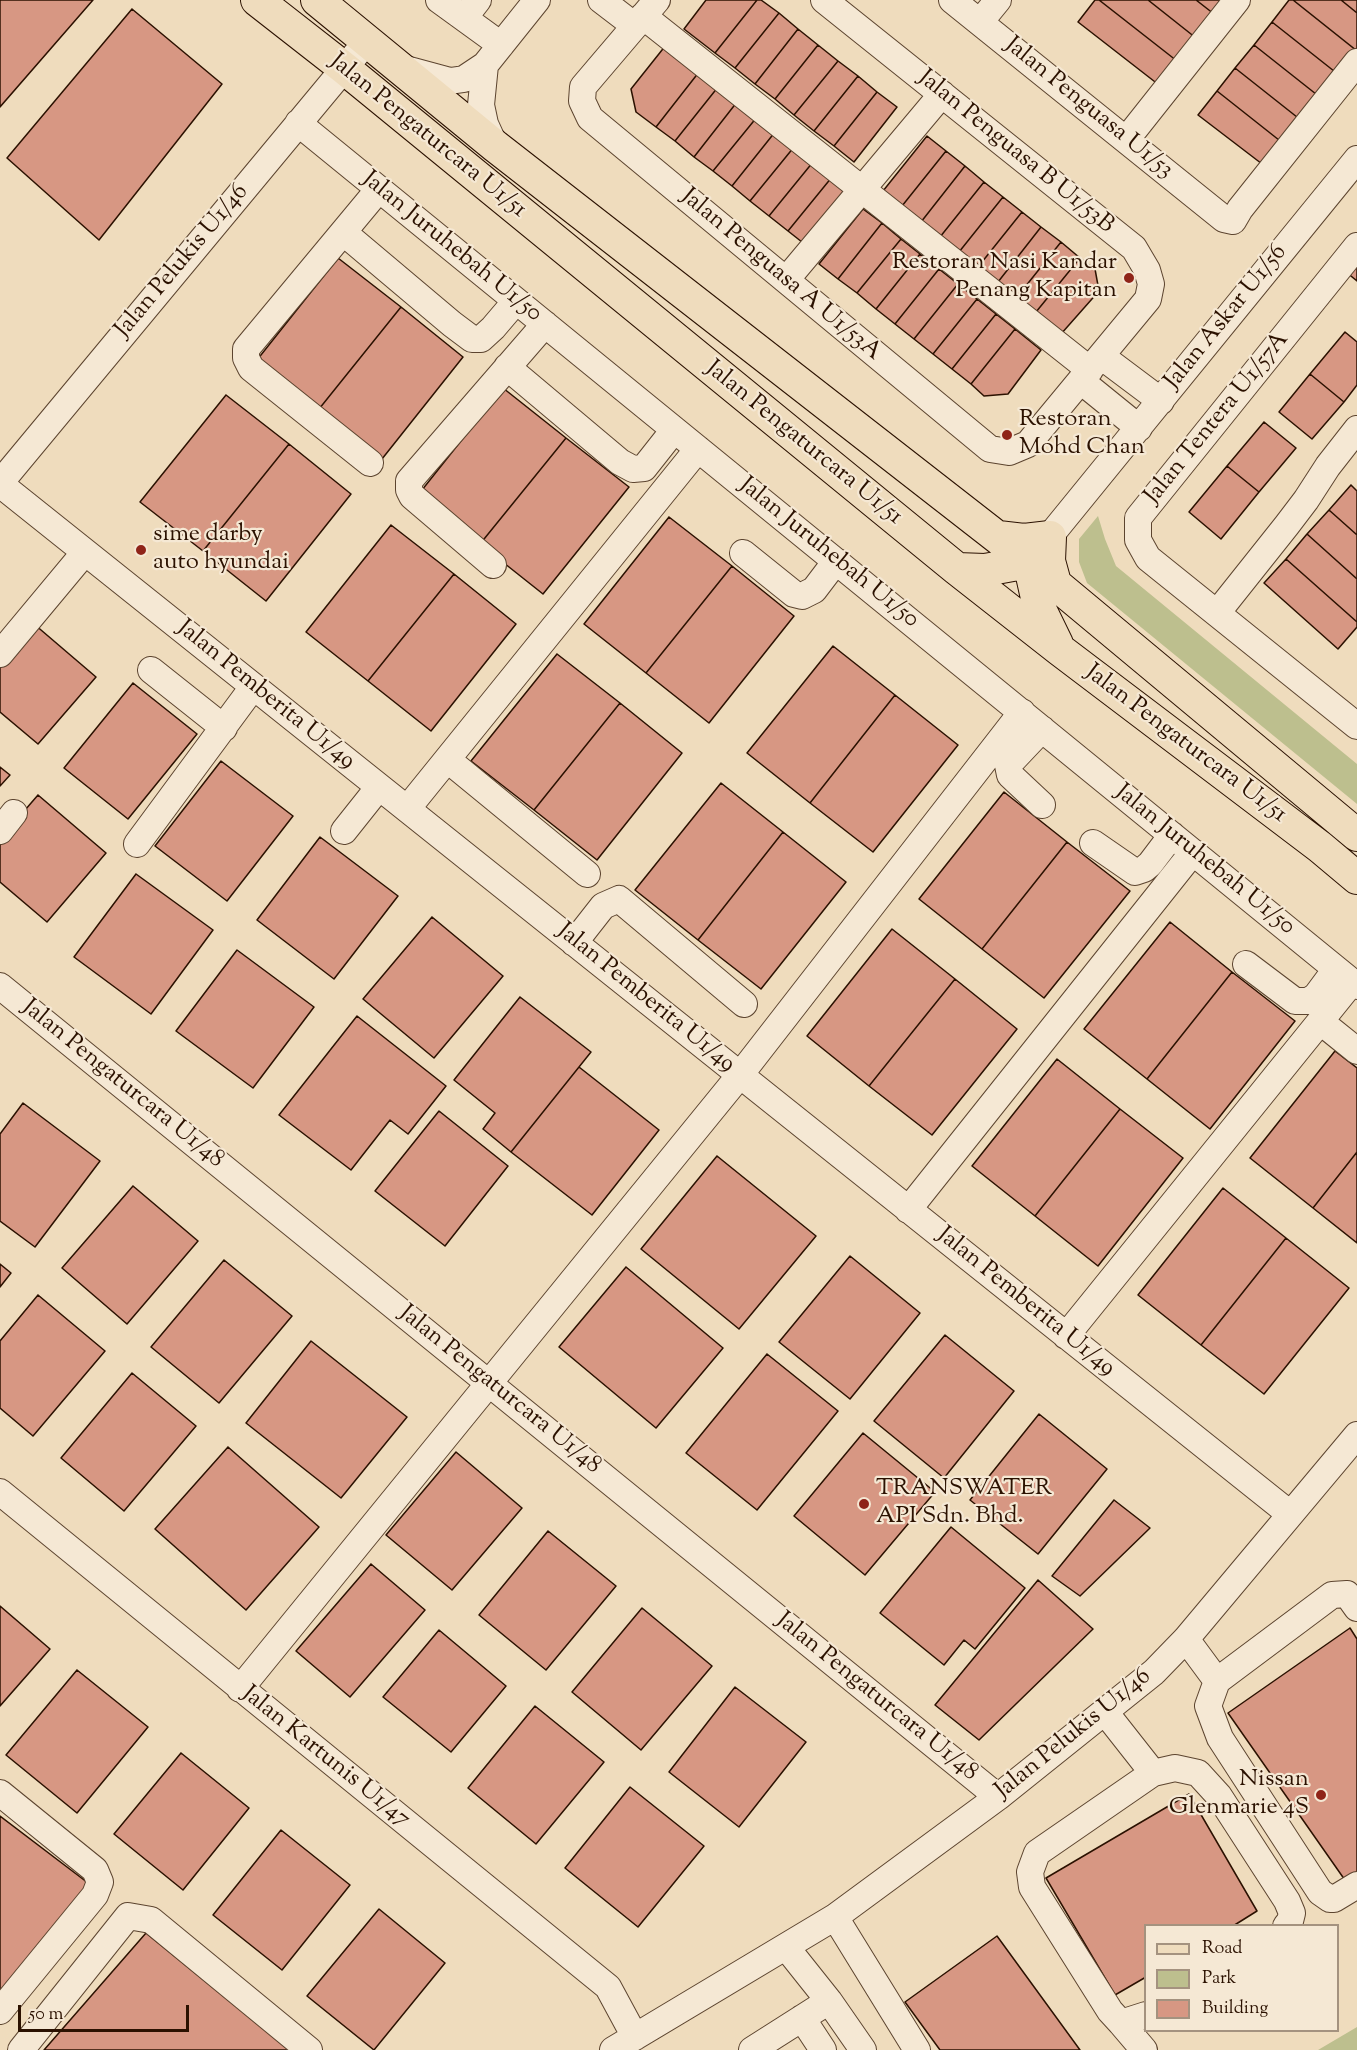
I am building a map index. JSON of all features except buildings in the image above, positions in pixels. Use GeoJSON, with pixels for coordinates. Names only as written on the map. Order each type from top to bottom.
{"type":"FeatureCollection","features":[{"type":"Feature","properties":{"kind":"main road","name":"Jalan Pengaturcara U1/51"},"geometry":{"type":"LineString","coordinates":[[257,0],[344,68],[957,569],[1320,847],[1357,878]]}},
{"type":"Feature","properties":{"kind":"main road","name":"Jalan Pengaturcara U1/51"},"geometry":{"type":"LineString","coordinates":[[317,0],[495,146],[998,537],[1357,835]]}},
{"type":"Feature","properties":{"kind":"main road"},"geometry":{"type":"LineString","coordinates":[[998,537],[1024,540],[1050,537],[1049,561],[1055,583]]}},
{"type":"Feature","properties":{"kind":"main road"},"geometry":{"type":"LineString","coordinates":[[957,569],[985,570],[1029,562],[1039,607],[1060,650]]}},
{"type":"Feature","properties":{"kind":"street"},"geometry":{"type":"LineString","coordinates":[[439,0],[471,9],[501,45]]}},
{"type":"Feature","properties":{"kind":"street"},"geometry":{"type":"LineString","coordinates":[[399,67],[450,81],[464,79],[485,65],[537,0]]}},
{"type":"Feature","properties":{"kind":"street"},"geometry":{"type":"LineString","coordinates":[[602,0],[646,10],[862,190],[1090,369],[1138,428]]}},
{"type":"Feature","properties":{"kind":"street","name":"Jalan Penguasa B U1/53B"},"geometry":{"type":"LineString","coordinates":[[824,0],[1134,248],[1147,270],[1151,284],[1148,299],[1090,369]]}},
{"type":"Feature","properties":{"kind":"street","name":"Jalan Penguasa U1/53"},"geometry":{"type":"LineString","coordinates":[[952,0],[1126,140],[1232,214],[1357,62]]}},
{"type":"Feature","properties":{"kind":"street"},"geometry":{"type":"LineString","coordinates":[[980,22],[998,0]]}},
{"type":"Feature","properties":{"kind":"street"},"geometry":{"type":"LineString","coordinates":[[1126,140],[1238,0]]}},
{"type":"Feature","properties":{"kind":"street","name":"Jalan Penguasa A U1/53A"},"geometry":{"type":"LineString","coordinates":[[646,10],[583,87],[582,101],[590,118],[990,449],[1009,452],[1028,444],[1090,369]]}},
{"type":"Feature","properties":{"kind":"street","name":"Jalan Pelukis U1/46"},"geometry":{"type":"LineString","coordinates":[[0,483],[367,41]]}},
{"type":"Feature","properties":{"kind":"street"},"geometry":{"type":"LineString","coordinates":[[485,65],[481,105],[485,124],[495,146]]}},
{"type":"Feature","properties":{"kind":"street"},"geometry":{"type":"LineString","coordinates":[[786,280],[942,94]]}},
{"type":"Feature","properties":{"kind":"street","name":"Jalan Juruhebah U1/50"},"geometry":{"type":"LineString","coordinates":[[298,123],[1348,979]]}},
{"type":"Feature","properties":{"kind":"street","name":"Jalan Askar U1/56"},"geometry":{"type":"LineString","coordinates":[[1029,562],[1357,159]]}},
{"type":"Feature","properties":{"kind":"street"},"geometry":{"type":"LineString","coordinates":[[370,463],[250,368],[246,358],[246,349],[379,189]]}},
{"type":"Feature","properties":{"kind":"street"},"geometry":{"type":"LineString","coordinates":[[344,233],[472,339],[481,339],[516,301]]}},
{"type":"Feature","properties":{"kind":"street","name":"Jalan Tentera U1/57A"},"geometry":{"type":"LineString","coordinates":[[1355,720],[1148,558],[1138,540],[1138,518],[1357,246]]}},
{"type":"Feature","properties":{"kind":"street"},"geometry":{"type":"LineString","coordinates":[[493,565],[412,496],[408,490],[409,481],[544,324]]}},
{"type":"Feature","properties":{"kind":"street"},"geometry":{"type":"LineString","coordinates":[[507,367],[620,462],[633,469],[644,468],[674,430]]}},
{"type":"Feature","properties":{"kind":"street"},"geometry":{"type":"LineString","coordinates":[[1090,369],[1161,401]]}},
{"type":"Feature","properties":{"kind":"street"},"geometry":{"type":"LineString","coordinates":[[1217,613],[1287,525],[1357,429]]}},
{"type":"Feature","properties":{"kind":"street"},"geometry":{"type":"LineString","coordinates":[[407,809],[698,449]]}},
{"type":"Feature","properties":{"kind":"street","name":"Jalan Pemberita U1/49"},"geometry":{"type":"LineString","coordinates":[[0,483],[1290,1514]]}},
{"type":"Feature","properties":{"kind":"street"},"geometry":{"type":"LineString","coordinates":[[0,654],[85,552]]}},
{"type":"Feature","properties":{"kind":"street"},"geometry":{"type":"LineString","coordinates":[[743,553],[794,594],[802,596],[814,590],[836,561]]}},
{"type":"Feature","properties":{"kind":"street"},"geometry":{"type":"LineString","coordinates":[[151,670],[224,728]]}},
{"type":"Feature","properties":{"kind":"street"},"geometry":{"type":"LineString","coordinates":[[137,844],[253,687]]}},
{"type":"Feature","properties":{"kind":"street"},"geometry":{"type":"LineString","coordinates":[[240,1689],[740,1075],[1022,712]]}},
{"type":"Feature","properties":{"kind":"street"},"geometry":{"type":"LineString","coordinates":[[1042,729],[1008,765],[1010,775],[1042,805]]}},
{"type":"Feature","properties":{"kind":"street"},"geometry":{"type":"LineString","coordinates":[[448,760],[587,874]]}},
{"type":"Feature","properties":{"kind":"street"},"geometry":{"type":"LineString","coordinates":[[344,831],[379,787]]}},
{"type":"Feature","properties":{"kind":"street"},"geometry":{"type":"LineString","coordinates":[[1093,843],[1135,872],[1150,864],[1172,835]]}},
{"type":"Feature","properties":{"kind":"street"},"geometry":{"type":"LineString","coordinates":[[908,1209],[1193,852]]}},
{"type":"Feature","properties":{"kind":"street"},"geometry":{"type":"LineString","coordinates":[[574,943],[603,906],[619,899],[744,1004]]}},
{"type":"Feature","properties":{"kind":"street"},"geometry":{"type":"LineString","coordinates":[[1246,964],[1295,1001],[1308,1000],[1348,979]]}},
{"type":"Feature","properties":{"kind":"street"},"geometry":{"type":"LineString","coordinates":[[1066,1336],[1321,1022],[1348,979]]}},
{"type":"Feature","properties":{"kind":"street","name":"Jalan Pengaturcara U1/48"},"geometry":{"type":"LineString","coordinates":[[0,986],[998,1797]]}},
{"type":"Feature","properties":{"kind":"street"},"geometry":{"type":"LineString","coordinates":[[1321,1022],[1357,1051]]}},
{"type":"Feature","properties":{"kind":"street","name":"Jalan Pelukis U1/46"},"geometry":{"type":"LineString","coordinates":[[624,2044],[835,1917],[998,1797],[1154,1672],[1186,1639],[1357,1435]]}},
{"type":"Feature","properties":{"kind":"street","name":"Jalan Kartunis U1/47"},"geometry":{"type":"LineString","coordinates":[[0,1492],[608,1987],[624,2044]]}},
{"type":"Feature","properties":{"kind":"street"},"geometry":{"type":"LineString","coordinates":[[1357,1608],[1347,1594],[1332,1595],[1217,1681],[1208,1706],[1220,1738],[1320,1892],[1334,1899],[1357,1885]]}},
{"type":"Feature","properties":{"kind":"street"},"geometry":{"type":"LineString","coordinates":[[1186,1639],[1217,1681]]}},
{"type":"Feature","properties":{"kind":"street"},"geometry":{"type":"LineString","coordinates":[[1105,1712],[1153,1773]]}},
{"type":"Feature","properties":{"kind":"street"},"geometry":{"type":"LineString","coordinates":[[1144,2050],[1110,2011],[1032,1887],[1030,1872],[1037,1853],[1153,1773],[1175,1768],[1198,1773],[1219,1796],[1287,1901],[1292,1913],[1288,1924]]}},
{"type":"Feature","properties":{"kind":"street"},"geometry":{"type":"LineString","coordinates":[[0,1793],[95,1870],[100,1882],[95,1894],[0,2011]]}},
{"type":"Feature","properties":{"kind":"street"},"geometry":{"type":"LineString","coordinates":[[21,2050],[128,1916],[151,1920],[309,2050]]}},
{"type":"Feature","properties":{"kind":"street"},"geometry":{"type":"LineString","coordinates":[[835,1917],[917,2050]]}},
{"type":"Feature","properties":{"kind":"street"},"geometry":{"type":"LineString","coordinates":[[786,1947],[863,2050]]}},
{"type":"Feature","properties":{"kind":"street"},"geometry":{"type":"LineString","coordinates":[[752,2050],[828,2001]]}},
{"type":"Feature","properties":{"kind":"street"},"geometry":{"type":"LineString","coordinates":[[1121,2023],[1144,2016]]}},
{"type":"Feature","properties":{"kind":"street"},"geometry":{"type":"LineString","coordinates":[[802,2018],[823,2050]]}},
{"type":"Feature","properties":{"kind":"green space"},"geometry":{"type":"Polygon","coordinates":[[[1098,516],[1116,566],[1357,764],[1357,804],[1087,583],[1079,562],[1079,539],[1098,516]]]}},
{"type":"Feature","properties":{"kind":"green space"},"geometry":{"type":"Polygon","coordinates":[[[1357,2027],[1357,2050],[1318,2050],[1357,2027]]]}},
{"type":"Feature","properties":{"kind":"place","name":"Restoran Nasi Kandar Penang Kapitan"},"geometry":{"type":"Point","coordinates":[1129,278]}},
{"type":"Feature","properties":{"kind":"place","name":"Restoran Mohd Chan"},"geometry":{"type":"Point","coordinates":[1007,435]}},
{"type":"Feature","properties":{"kind":"place","name":"sime darby auto hyundai"},"geometry":{"type":"Point","coordinates":[141,550]}},
{"type":"Feature","properties":{"kind":"place","name":"TRANSWATER API Sdn. Bhd."},"geometry":{"type":"Point","coordinates":[864,1504]}},
{"type":"Feature","properties":{"kind":"place","name":"Nissan Glenmarie 4S"},"geometry":{"type":"Point","coordinates":[1321,1795]}}]}
